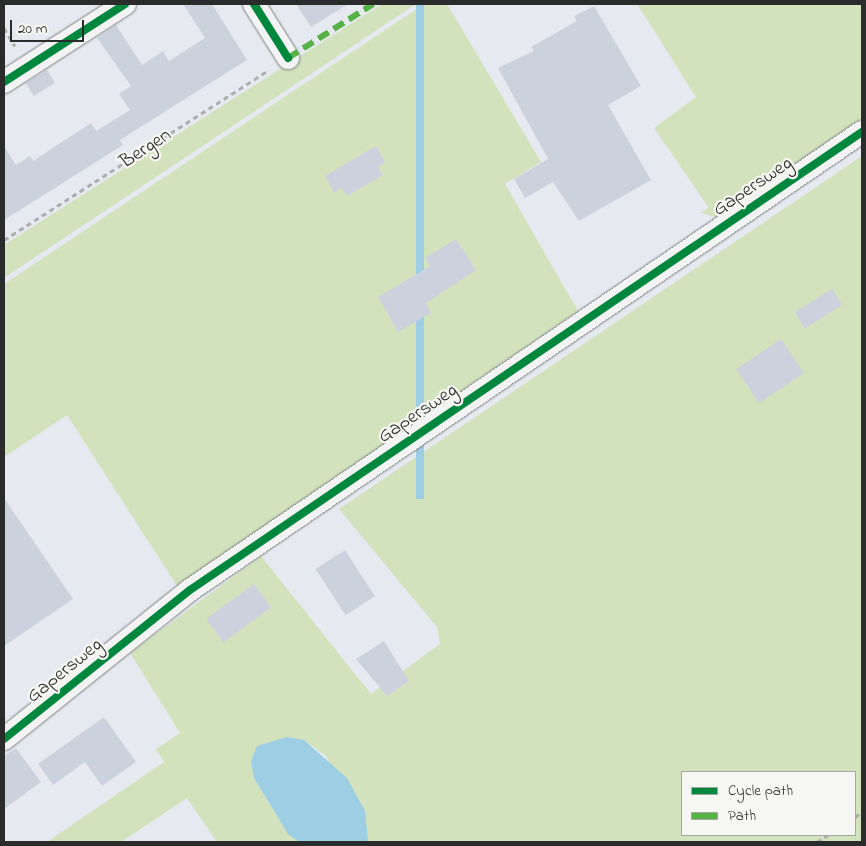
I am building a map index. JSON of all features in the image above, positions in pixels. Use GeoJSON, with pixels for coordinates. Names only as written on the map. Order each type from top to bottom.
{"type":"FeatureCollection","features":[{"type":"Feature","properties":{"kind":"street"},"geometry":{"type":"LineString","coordinates":[[4,82],[125,4]]}},
{"type":"Feature","properties":{"kind":"street"},"geometry":{"type":"LineString","coordinates":[[254,4],[288,58]]}},
{"type":"Feature","properties":{"kind":"street","name":"Gapersweg"},"geometry":{"type":"LineString","coordinates":[[4,740],[190,590],[862,132]]}},
{"type":"Feature","properties":{"kind":"path"},"geometry":{"type":"LineString","coordinates":[[4,28],[16,47]]}},
{"type":"Feature","properties":{"kind":"green space"},"geometry":{"type":"Polygon","coordinates":[[[382,4],[416,4],[4,278],[4,245],[382,4]]]}},
{"type":"Feature","properties":{"kind":"green space"},"geometry":{"type":"Polygon","coordinates":[[[424,4],[447,4],[541,162],[505,184],[578,311],[177,586],[67,415],[4,457],[4,284],[424,4]]]}},
{"type":"Feature","properties":{"kind":"green space"},"geometry":{"type":"Polygon","coordinates":[[[637,4],[862,4],[862,126],[720,218],[700,213],[709,208],[654,128],[696,97],[637,4]]]}},
{"type":"Feature","properties":{"kind":"green space"},"geometry":{"type":"Polygon","coordinates":[[[862,156],[862,842],[368,842],[326,756],[304,740],[287,737],[254,778],[288,834],[299,842],[217,842],[187,798],[121,842],[47,842],[164,762],[156,749],[180,733],[130,653],[261,556],[371,694],[440,644],[437,627],[339,509],[862,156]]]}},
{"type":"Feature","properties":{"kind":"water"},"geometry":{"type":"Polygon","coordinates":[[[416,4],[424,4],[424,499],[416,499],[416,4]]]}},
{"type":"Feature","properties":{"kind":"water"},"geometry":{"type":"Polygon","coordinates":[[[287,737],[304,740],[347,778],[365,811],[368,842],[299,842],[288,834],[254,778],[251,761],[257,746],[287,737]]]}},
{"type":"Feature","properties":{"kind":"building"},"geometry":{"type":"Polygon","coordinates":[[[183,4],[212,4],[247,60],[120,140],[123,145],[4,220],[4,146],[16,165],[30,156],[33,161],[91,123],[96,131],[130,110],[119,94],[131,86],[97,38],[116,25],[142,65],[163,51],[169,61],[205,38],[183,4]]]}},
{"type":"Feature","properties":{"kind":"building"},"geometry":{"type":"Polygon","coordinates":[[[296,4],[348,4],[311,27],[296,4]]]}},
{"type":"Feature","properties":{"kind":"building"},"geometry":{"type":"Polygon","coordinates":[[[594,6],[641,86],[608,105],[651,180],[579,221],[553,182],[525,198],[514,179],[548,159],[498,68],[534,51],[531,47],[577,21],[574,16],[594,6]]]}},
{"type":"Feature","properties":{"kind":"building"},"geometry":{"type":"Polygon","coordinates":[[[47,70],[55,83],[34,96],[26,83],[47,70]]]}},
{"type":"Feature","properties":{"kind":"building"},"geometry":{"type":"Polygon","coordinates":[[[376,146],[385,162],[378,167],[383,175],[347,196],[342,188],[334,193],[325,176],[376,146]]]}},
{"type":"Feature","properties":{"kind":"building"},"geometry":{"type":"Polygon","coordinates":[[[456,239],[476,270],[426,303],[431,313],[398,332],[378,297],[430,266],[425,258],[456,239]]]}},
{"type":"Feature","properties":{"kind":"building"},"geometry":{"type":"Polygon","coordinates":[[[832,289],[842,305],[805,328],[795,312],[832,289]]]}},
{"type":"Feature","properties":{"kind":"building"},"geometry":{"type":"Polygon","coordinates":[[[781,339],[804,373],[759,403],[736,369],[781,339]]]}},
{"type":"Feature","properties":{"kind":"building"},"geometry":{"type":"Polygon","coordinates":[[[4,498],[73,599],[4,646],[4,498]]]}},
{"type":"Feature","properties":{"kind":"building"},"geometry":{"type":"Polygon","coordinates":[[[345,550],[375,596],[346,615],[316,569],[345,550]]]}},
{"type":"Feature","properties":{"kind":"building"},"geometry":{"type":"Polygon","coordinates":[[[254,584],[271,607],[223,642],[206,619],[254,584]]]}},
{"type":"Feature","properties":{"kind":"building"},"geometry":{"type":"Polygon","coordinates":[[[384,641],[409,681],[387,696],[356,659],[384,641]]]}},
{"type":"Feature","properties":{"kind":"building"},"geometry":{"type":"Polygon","coordinates":[[[104,717],[136,762],[102,786],[85,762],[53,785],[38,764],[104,717]]]}},
{"type":"Feature","properties":{"kind":"building"},"geometry":{"type":"Polygon","coordinates":[[[16,748],[41,782],[4,809],[4,756],[16,748]]]}},
{"type":"Feature","properties":{"kind":"marked path"},"geometry":{"type":"LineString","coordinates":[[288,58],[373,4]]}},
{"type":"Feature","properties":{"kind":"cycle path"},"geometry":{"type":"LineString","coordinates":[[4,82],[125,4]]}},
{"type":"Feature","properties":{"kind":"cycle path"},"geometry":{"type":"LineString","coordinates":[[254,4],[288,58]]}},
{"type":"Feature","properties":{"kind":"cycle path"},"geometry":{"type":"LineString","coordinates":[[4,739],[190,590],[862,132]]}}]}
